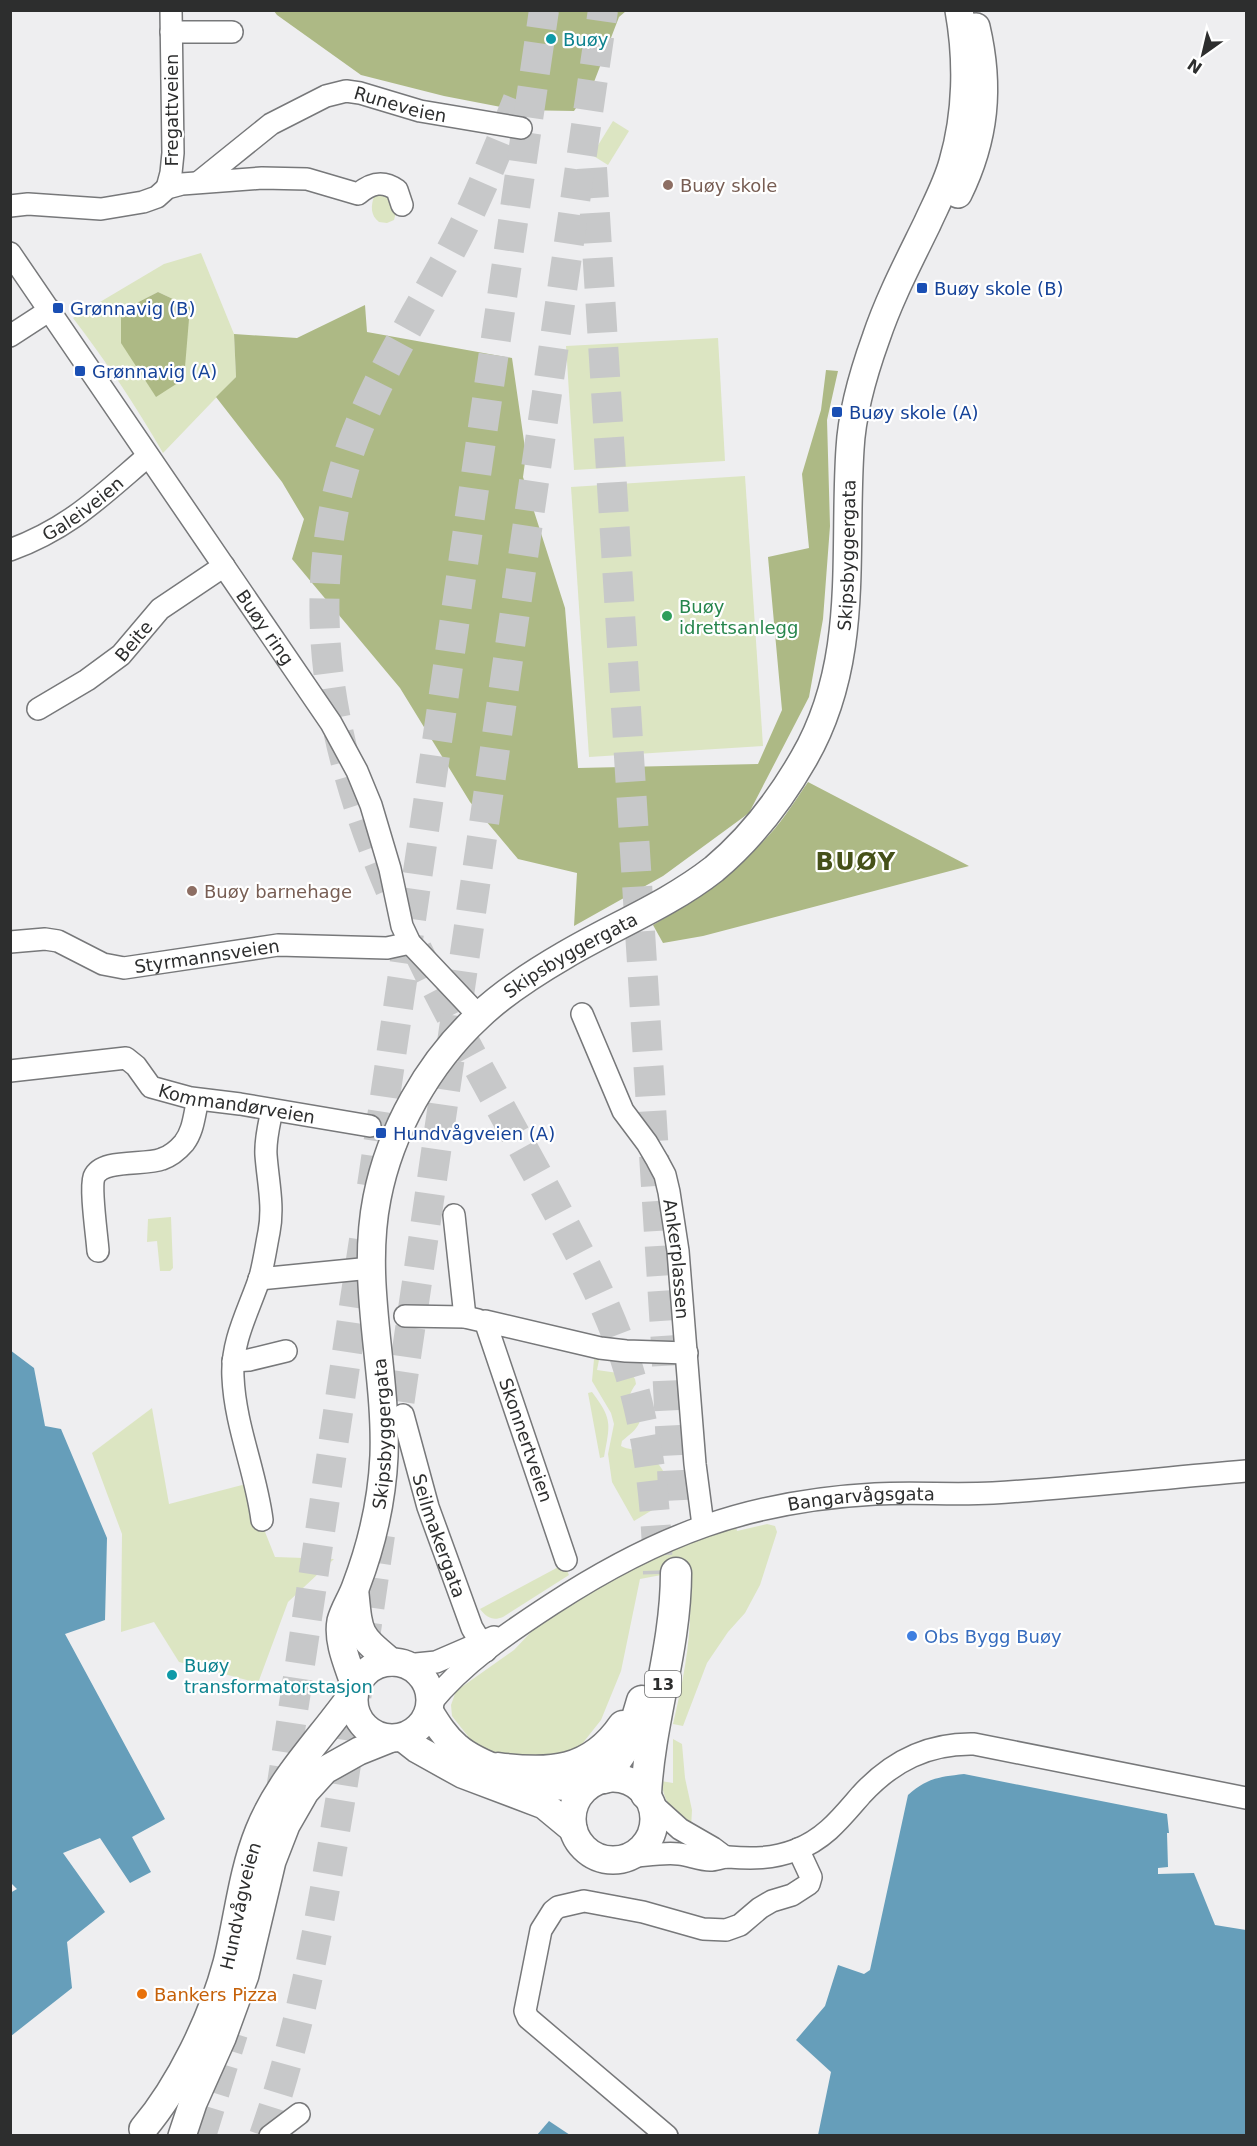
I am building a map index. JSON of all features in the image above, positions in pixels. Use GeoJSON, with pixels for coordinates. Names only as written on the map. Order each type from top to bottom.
{"type":"FeatureCollection","features":[{"type":"Feature","properties":{"kind":"highway","name":"13"},"geometry":{"type":"LineString","coordinates":[[598,1780],[631,1738],[637,1722],[667,1574],[676,1598],[672,1633],[651,1741],[648,1798]]}},
{"type":"Feature","properties":{"kind":"highway","name":"13"},"geometry":{"type":"LineString","coordinates":[[498,1768],[543,1772],[563,1769],[591,1758],[613,1740],[645,1688]]}},
{"type":"Feature","properties":{"kind":"main road","name":"Skipsbyggergata"},"geometry":{"type":"LineString","coordinates":[[354,1689],[340,1629],[341,1621],[355,1589],[380,1498],[384,1455],[383,1421],[371,1268],[378,1196],[387,1160],[403,1122],[435,1068],[479,1016],[514,987],[565,955],[673,897],[715,867],[764,820],[784,793],[813,743],[834,689],[845,625],[850,446],[858,397],[876,337],[953,163],[965,96],[963,34],[959,10]]}},
{"type":"Feature","properties":{"kind":"main road","name":"Skipsbyggergata"},"geometry":{"type":"LineString","coordinates":[[869,362],[953,205],[970,168],[979,140],[984,98],[984,67],[973,10]]}},
{"type":"Feature","properties":{"kind":"main road","name":"Skipsbyggergata"},"geometry":{"type":"LineString","coordinates":[[355,1589],[358,1626],[366,1641],[399,1663]]}},
{"type":"Feature","properties":{"kind":"main road"},"geometry":{"type":"LineString","coordinates":[[396,1738],[420,1726],[429,1707],[429,1692],[425,1680],[417,1671],[399,1663],[378,1664],[367,1670],[354,1689],[353,1705],[357,1718],[365,1729],[376,1736],[396,1738],[462,1774],[544,1805],[573,1829]]}},
{"type":"Feature","properties":{"kind":"main road","name":"Hundvågveien"},"geometry":{"type":"LineString","coordinates":[[137,2132],[172,2089],[215,1999],[226,1966],[245,1877],[267,1811],[287,1779],[321,1737],[354,1689]]}},
{"type":"Feature","properties":{"kind":"main road"},"geometry":{"type":"LineString","coordinates":[[429,1707],[440,1728],[457,1748],[480,1762],[558,1786],[598,1780],[628,1780],[648,1798],[653,1821],[648,1840],[640,1850],[628,1857],[615,1860],[601,1858],[588,1852],[578,1842],[573,1829],[572,1815],[575,1802],[583,1790],[598,1780]]}},
{"type":"Feature","properties":{"kind":"main road","name":"Hundvågveien"},"geometry":{"type":"LineString","coordinates":[[182,2136],[245,1975],[272,1861],[286,1825],[306,1792],[325,1770],[359,1751],[396,1738]]}},
{"type":"Feature","properties":{"kind":"main road"},"geometry":{"type":"LineString","coordinates":[[137,2132],[160,2130],[170,2136]]}},
{"type":"Feature","properties":{"kind":"street","name":"Fregattveien"},"geometry":{"type":"LineString","coordinates":[[167,188],[173,153],[171,10]]}},
{"type":"Feature","properties":{"kind":"street","name":"Fregattveien"},"geometry":{"type":"LineString","coordinates":[[171,32],[232,32]]}},
{"type":"Feature","properties":{"kind":"street","name":"Runeveien"},"geometry":{"type":"LineString","coordinates":[[199,182],[271,124],[326,96],[346,91],[420,111],[521,128]]}},
{"type":"Feature","properties":{"kind":"street","name":"Runeveien"},"geometry":{"type":"LineString","coordinates":[[10,206],[28,204],[101,209],[143,202],[157,197],[167,188],[199,182],[262,178],[307,179],[358,194],[378,183],[397,190],[402,205]]}},
{"type":"Feature","properties":{"kind":"street","name":"Buøy ring"},"geometry":{"type":"LineString","coordinates":[[10,253],[331,723],[357,771],[370,805],[390,869],[402,926],[410,943],[479,1016]]}},
{"type":"Feature","properties":{"kind":"street"},"geometry":{"type":"LineString","coordinates":[[10,336],[50,310]]}},
{"type":"Feature","properties":{"kind":"street","name":"Galeiveien"},"geometry":{"type":"LineString","coordinates":[[10,550],[40,539],[85,511],[148,456]]}},
{"type":"Feature","properties":{"kind":"street","name":"Beite"},"geometry":{"type":"LineString","coordinates":[[38,708],[87,680],[121,655],[160,609],[224,566]]}},
{"type":"Feature","properties":{"kind":"street","name":"Styrmannsveien"},"geometry":{"type":"LineString","coordinates":[[10,942],[45,939],[58,941],[104,964],[124,968],[278,945],[387,948],[410,943]]}},
{"type":"Feature","properties":{"kind":"street","name":"Ankerplassen"},"geometry":{"type":"LineString","coordinates":[[582,1014],[623,1111],[647,1143],[665,1176],[676,1225],[695,1464],[703,1525]]}},
{"type":"Feature","properties":{"kind":"street","name":"Kommandørveien"},"geometry":{"type":"LineString","coordinates":[[10,1071],[126,1058],[136,1066],[151,1087],[198,1100],[369,1126]]}},
{"type":"Feature","properties":{"kind":"street"},"geometry":{"type":"LineString","coordinates":[[98,1251],[93,1184],[98,1172],[106,1167],[160,1160],[174,1153],[191,1132],[198,1100]]}},
{"type":"Feature","properties":{"kind":"street"},"geometry":{"type":"LineString","coordinates":[[262,1520],[240,1424],[234,1388],[233,1361],[245,1312],[259,1279],[265,1254],[272,1199],[266,1148],[272,1110]]}},
{"type":"Feature","properties":{"kind":"street","name":"Skonnertveien"},"geometry":{"type":"LineString","coordinates":[[454,1215],[475,1319],[566,1560]]}},
{"type":"Feature","properties":{"kind":"street"},"geometry":{"type":"LineString","coordinates":[[259,1279],[371,1268]]}},
{"type":"Feature","properties":{"kind":"street"},"geometry":{"type":"LineString","coordinates":[[405,1316],[475,1319],[600,1348],[687,1353]]}},
{"type":"Feature","properties":{"kind":"street"},"geometry":{"type":"LineString","coordinates":[[233,1361],[249,1360],[286,1351]]}},
{"type":"Feature","properties":{"kind":"street","name":"Seilmakergata"},"geometry":{"type":"LineString","coordinates":[[403,1415],[428,1507],[467,1615],[483,1646]]}},
{"type":"Feature","properties":{"kind":"street","name":"Bangarvågsgata"},"geometry":{"type":"LineString","coordinates":[[399,1663],[436,1662],[483,1646],[506,1634],[609,1568],[670,1538],[737,1515],[828,1498],[876,1494],[993,1493],[1246,1471]]}},
{"type":"Feature","properties":{"kind":"street","name":"Bangarvågsgata"},"geometry":{"type":"LineString","coordinates":[[429,1707],[446,1685],[483,1646]]}},
{"type":"Feature","properties":{"kind":"street"},"geometry":{"type":"LineString","coordinates":[[628,1857],[678,1853],[711,1861],[725,1857],[765,1858],[798,1850],[829,1832],[880,1775],[905,1758],[924,1750],[954,1744],[974,1743],[1246,1798]]}},
{"type":"Feature","properties":{"kind":"street"},"geometry":{"type":"LineString","coordinates":[[648,1798],[680,1829],[725,1857]]}},
{"type":"Feature","properties":{"kind":"street"},"geometry":{"type":"LineString","coordinates":[[667,2136],[528,2018],[525,2012],[541,1930],[558,1907],[584,1901],[643,1912],[703,1929],[726,1930],[740,1925],[766,1904],[792,1894],[809,1884],[811,1876],[798,1850]]}},
{"type":"Feature","properties":{"kind":"street"},"geometry":{"type":"LineString","coordinates":[[270,2136],[299,2114]]}},
{"type":"Feature","properties":{"kind":"green space"},"geometry":{"type":"Polygon","coordinates":[[[274,11],[626,11],[619,17],[594,82],[574,111],[517,110],[444,96],[361,75],[274,11]]]}},
{"type":"Feature","properties":{"kind":"green space"},"geometry":{"type":"Polygon","coordinates":[[[613,121],[629,131],[608,165],[592,155],[613,121]]]}},
{"type":"Feature","properties":{"kind":"green space"},"geometry":{"type":"Polygon","coordinates":[[[386,192],[397,209],[394,220],[387,223],[376,219],[372,207],[374,196],[386,192]]]}},
{"type":"Feature","properties":{"kind":"green space"},"geometry":{"type":"Polygon","coordinates":[[[201,253],[234,334],[236,377],[163,453],[120,384],[73,318],[164,264],[201,253]],[[158,292],[121,311],[190,307],[158,292]]]}},
{"type":"Feature","properties":{"kind":"green space"},"geometry":{"type":"Polygon","coordinates":[[[158,292],[190,307],[184,379],[156,397],[121,343],[121,311],[158,292]]]}},
{"type":"Feature","properties":{"kind":"green space"},"geometry":{"type":"Polygon","coordinates":[[[365,305],[367,332],[512,358],[526,455],[523,477],[565,608],[578,768],[758,764],[782,710],[768,557],[809,548],[802,474],[821,410],[826,370],[838,371],[827,420],[830,526],[823,619],[809,697],[749,813],[663,876],[574,926],[577,873],[518,859],[470,802],[400,688],[292,559],[304,519],[282,482],[216,397],[236,377],[234,334],[297,338],[365,305]]]}},
{"type":"Feature","properties":{"kind":"green space"},"geometry":{"type":"Polygon","coordinates":[[[718,338],[725,461],[574,470],[566,346],[718,338]]]}},
{"type":"Feature","properties":{"kind":"green space","name":"Buøy idrettsanlegg"},"geometry":{"type":"Polygon","coordinates":[[[745,476],[763,746],[589,757],[571,487],[745,476]]]}},
{"type":"Feature","properties":{"kind":"green space"},"geometry":{"type":"Polygon","coordinates":[[[808,782],[969,866],[703,936],[663,943],[653,925],[685,906],[744,861],[775,828],[808,782]]]}},
{"type":"Feature","properties":{"kind":"green space"},"geometry":{"type":"Polygon","coordinates":[[[171,1217],[173,1268],[170,1271],[160,1271],[157,1241],[147,1242],[148,1219],[171,1217]]]}},
{"type":"Feature","properties":{"kind":"green space"},"geometry":{"type":"Polygon","coordinates":[[[594,1359],[599,1360],[597,1370],[632,1375],[635,1379],[636,1384],[630,1394],[630,1401],[641,1416],[639,1424],[622,1441],[621,1446],[648,1455],[661,1468],[668,1484],[664,1503],[634,1521],[612,1482],[608,1454],[614,1424],[611,1413],[592,1381],[594,1359]]]}},
{"type":"Feature","properties":{"kind":"green space"},"geometry":{"type":"Polygon","coordinates":[[[592,1392],[604,1409],[608,1423],[604,1457],[600,1458],[588,1393],[592,1392]]]}},
{"type":"Feature","properties":{"kind":"green space"},"geometry":{"type":"Polygon","coordinates":[[[152,1408],[169,1504],[246,1484],[275,1557],[334,1559],[288,1602],[258,1683],[179,1662],[154,1622],[121,1632],[122,1534],[92,1453],[152,1408]]]}},
{"type":"Feature","properties":{"kind":"green space"},"geometry":{"type":"Polygon","coordinates":[[[767,1524],[775,1526],[777,1532],[760,1585],[745,1613],[728,1632],[707,1663],[683,1726],[673,1724],[685,1667],[689,1629],[688,1570],[640,1579],[621,1671],[601,1720],[571,1758],[498,1756],[471,1740],[452,1716],[451,1705],[456,1691],[514,1650],[532,1631],[584,1596],[640,1564],[701,1538],[736,1527],[737,1531],[767,1524]]]}},
{"type":"Feature","properties":{"kind":"green space"},"geometry":{"type":"Polygon","coordinates":[[[564,1564],[569,1575],[503,1617],[490,1618],[480,1609],[564,1564]]]}},
{"type":"Feature","properties":{"kind":"green space"},"geometry":{"type":"Polygon","coordinates":[[[673,1739],[682,1744],[685,1778],[692,1810],[691,1828],[668,1803],[661,1781],[673,1783],[673,1739]]]}},
{"type":"Feature","properties":{"kind":"water"},"geometry":{"type":"Polygon","coordinates":[[[10,1350],[34,1368],[45,1426],[61,1429],[107,1538],[105,1620],[65,1634],[165,1819],[132,1837],[151,1872],[130,1883],[100,1838],[63,1853],[105,1912],[67,1942],[72,1988],[11,2036],[10,1893],[17,1889],[10,1882],[10,1350]]]}},
{"type":"Feature","properties":{"kind":"water"},"geometry":{"type":"Polygon","coordinates":[[[964,1774],[1167,1814],[1168,1867],[1158,1868],[1158,1874],[1194,1873],[1215,1925],[1246,1930],[1246,2135],[818,2135],[831,2072],[796,2040],[825,2006],[838,1965],[864,1974],[870,1970],[908,1795],[934,1779],[964,1774]]]}},
{"type":"Feature","properties":{"kind":"water"},"geometry":{"type":"Polygon","coordinates":[[[549,2121],[570,2135],[537,2135],[549,2121]]]}},
{"type":"Feature","properties":{"kind":"tunnel"},"geometry":{"type":"LineString","coordinates":[[372,1186],[544,10]]}},
{"type":"Feature","properties":{"kind":"tunnel"},"geometry":{"type":"LineString","coordinates":[[393,1446],[603,10]]}},
{"type":"Feature","properties":{"kind":"tunnel"},"geometry":{"type":"LineString","coordinates":[[390,889],[368,835],[350,779],[337,723],[328,667],[324,610],[327,553],[337,496],[354,439],[377,387],[466,220],[490,169],[518,99]]}},
{"type":"Feature","properties":{"kind":"tunnel"},"geometry":{"type":"LineString","coordinates":[[592,168],[666,1345],[674,1510]]}},
{"type":"Feature","properties":{"kind":"tunnel"},"geometry":{"type":"LineString","coordinates":[[417,949],[464,1042],[570,1236],[612,1323],[628,1368],[646,1444],[653,1496],[658,1574]]}},
{"type":"Feature","properties":{"kind":"tunnel"},"geometry":{"type":"LineString","coordinates":[[280,1797],[364,1240]]}},
{"type":"Feature","properties":{"kind":"tunnel"},"geometry":{"type":"LineString","coordinates":[[264,2136],[286,2066],[304,1996],[318,1925],[344,1774],[380,1535]]}},
{"type":"Feature","properties":{"kind":"tunnel"},"geometry":{"type":"LineString","coordinates":[[201,2136],[233,2033]]}},
{"type":"Feature","properties":{"kind":"place","name":"Buøy"},"geometry":{"type":"Point","coordinates":[551,39]}},
{"type":"Feature","properties":{"kind":"place","name":"Buøy skole"},"geometry":{"type":"Point","coordinates":[668,185]}},
{"type":"Feature","properties":{"kind":"place","name":"Buøy skole (B)"},"geometry":{"type":"Point","coordinates":[922,288]}},
{"type":"Feature","properties":{"kind":"place","name":"Grønnavig (B)"},"geometry":{"type":"Point","coordinates":[58,308]}},
{"type":"Feature","properties":{"kind":"place","name":"Grønnavig (A)"},"geometry":{"type":"Point","coordinates":[80,371]}},
{"type":"Feature","properties":{"kind":"place","name":"Buøy skole (A)"},"geometry":{"type":"Point","coordinates":[837,412]}},
{"type":"Feature","properties":{"kind":"place","name":"Buøy idrettsanlegg"},"geometry":{"type":"Point","coordinates":[667,616]}},
{"type":"Feature","properties":{"kind":"place","name":"Buøy barnehage"},"geometry":{"type":"Point","coordinates":[192,891]}},
{"type":"Feature","properties":{"kind":"place","name":"Hundvågveien (A)"},"geometry":{"type":"Point","coordinates":[381,1133]}},
{"type":"Feature","properties":{"kind":"place","name":"Obs Bygg Buøy"},"geometry":{"type":"Point","coordinates":[912,1636]}},
{"type":"Feature","properties":{"kind":"place","name":"Buøy transformatorstasjon"},"geometry":{"type":"Point","coordinates":[172,1675]}},
{"type":"Feature","properties":{"kind":"place","name":"Bankers Pizza"},"geometry":{"type":"Point","coordinates":[142,1994]}},
{"type":"Feature","properties":{"kind":"district","name":"BUØY"},"geometry":{"type":"Point","coordinates":[856,862]}}]}
